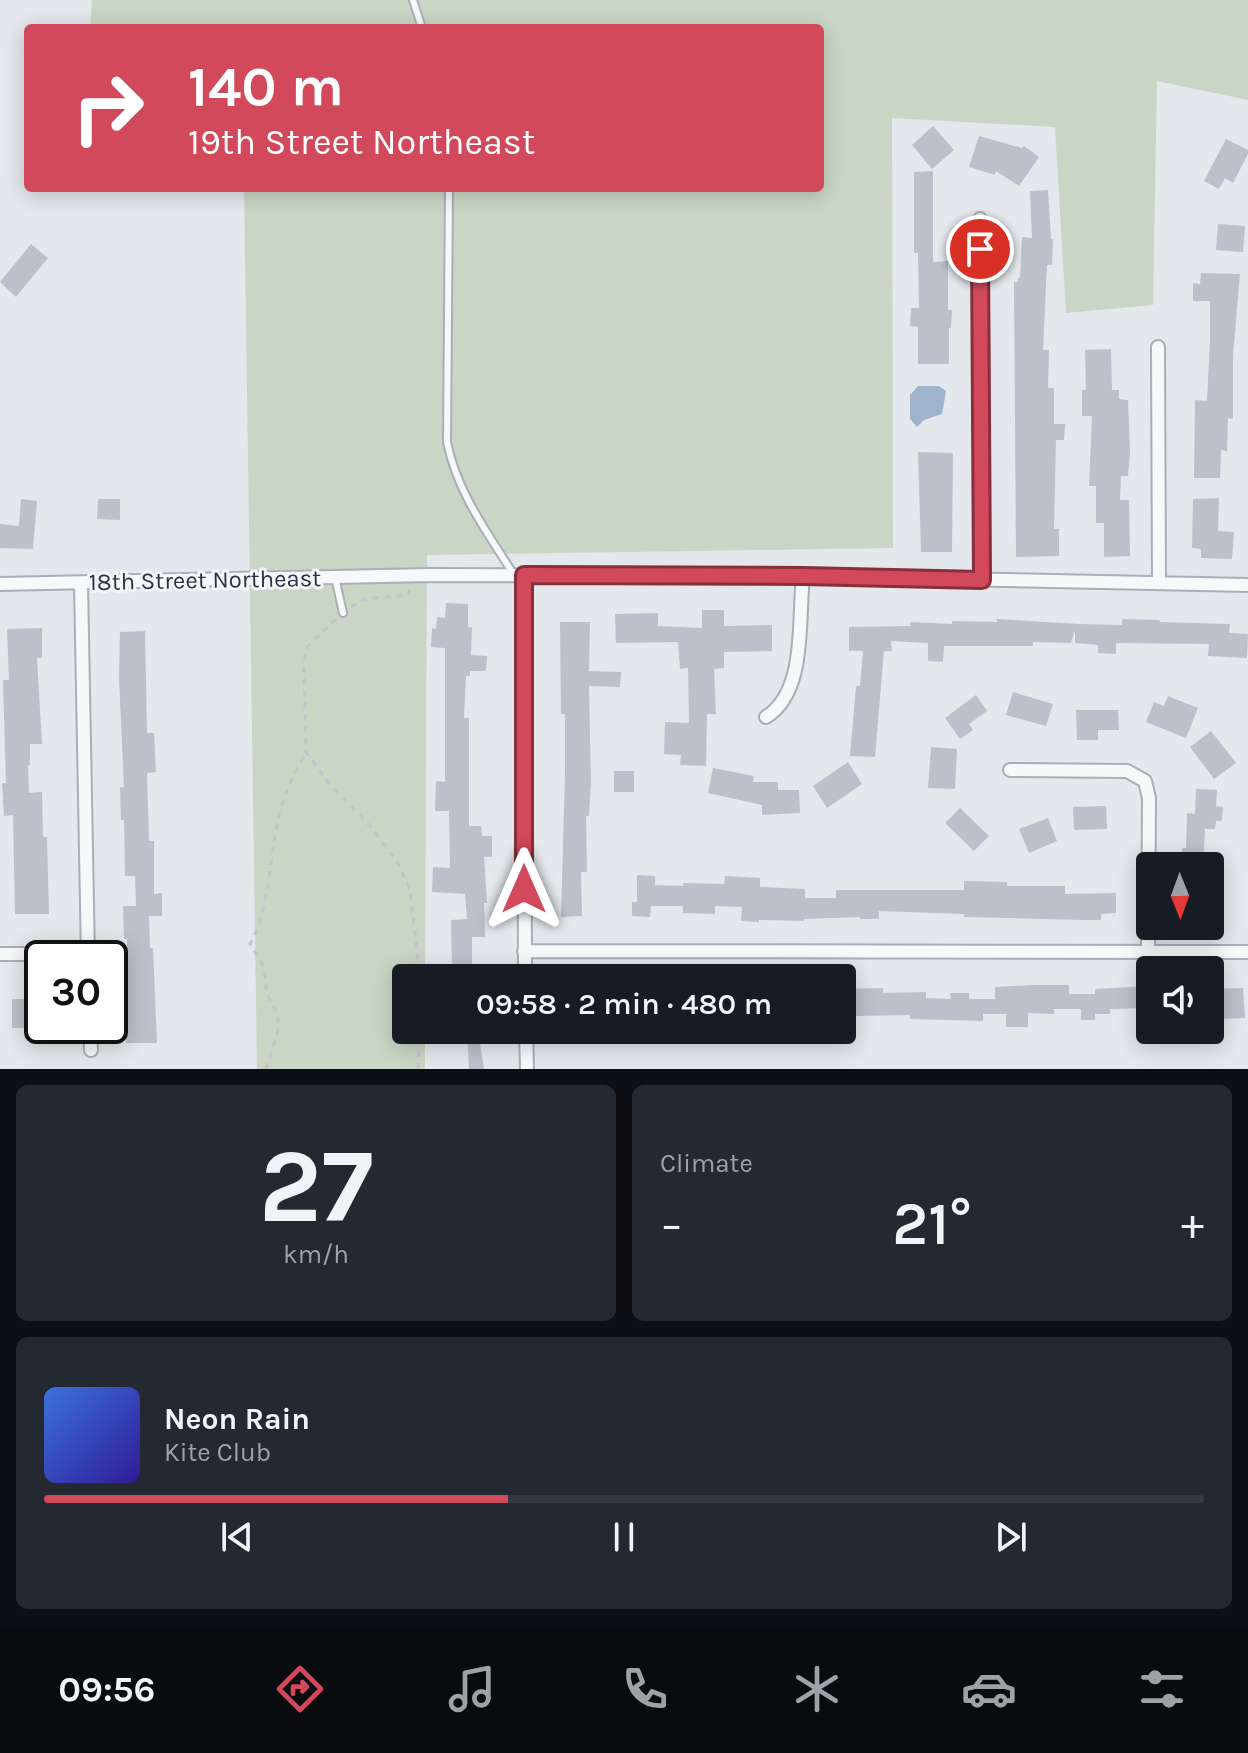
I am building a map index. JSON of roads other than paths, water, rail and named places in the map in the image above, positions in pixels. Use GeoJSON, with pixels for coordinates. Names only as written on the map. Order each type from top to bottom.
{"type":"FeatureCollection","features":[{"type":"Feature","properties":{"kind":"street"},"geometry":{"type":"LineString","coordinates":[[980,219],[982,580]]}},
{"type":"Feature","properties":{"kind":"street"},"geometry":{"type":"LineString","coordinates":[[1158,347],[1159,583]]}},
{"type":"Feature","properties":{"kind":"street","name":"18th Street Northeast"},"geometry":{"type":"LineString","coordinates":[[0,584],[519,575],[803,576],[1248,585]]}},
{"type":"Feature","properties":{"kind":"street"},"geometry":{"type":"LineString","coordinates":[[519,575],[524,964]]}},
{"type":"Feature","properties":{"kind":"street"},"geometry":{"type":"LineString","coordinates":[[766,717],[778,710],[795,672],[803,576]]}},
{"type":"Feature","properties":{"kind":"street"},"geometry":{"type":"LineString","coordinates":[[81,583],[88,940]]}},
{"type":"Feature","properties":{"kind":"street"},"geometry":{"type":"LineString","coordinates":[[1010,770],[1127,771],[1145,781],[1149,798],[1148,951]]}},
{"type":"Feature","properties":{"kind":"street"},"geometry":{"type":"LineString","coordinates":[[524,951],[1248,952]]}},
{"type":"Feature","properties":{"kind":"street"},"geometry":{"type":"LineString","coordinates":[[0,954],[24,955]]}},
{"type":"Feature","properties":{"kind":"street"},"geometry":{"type":"LineString","coordinates":[[91,1044],[91,1050]]}},
{"type":"Feature","properties":{"kind":"street"},"geometry":{"type":"LineString","coordinates":[[526,1044],[527,1069]]}},
{"type":"Feature","properties":{"kind":"lane"},"geometry":{"type":"LineString","coordinates":[[413,0],[421,24]]}},
{"type":"Feature","properties":{"kind":"lane"},"geometry":{"type":"LineString","coordinates":[[449,192],[447,442],[453,471],[477,517],[519,575]]}},
{"type":"Feature","properties":{"kind":"lane"},"geometry":{"type":"LineString","coordinates":[[335,577],[343,613]]}},
{"type":"Feature","properties":{"kind":"water"},"geometry":{"type":"Polygon","coordinates":[[[918,386],[939,386],[946,391],[942,414],[924,420],[917,427],[910,419],[910,395],[918,386]]]}}]}
